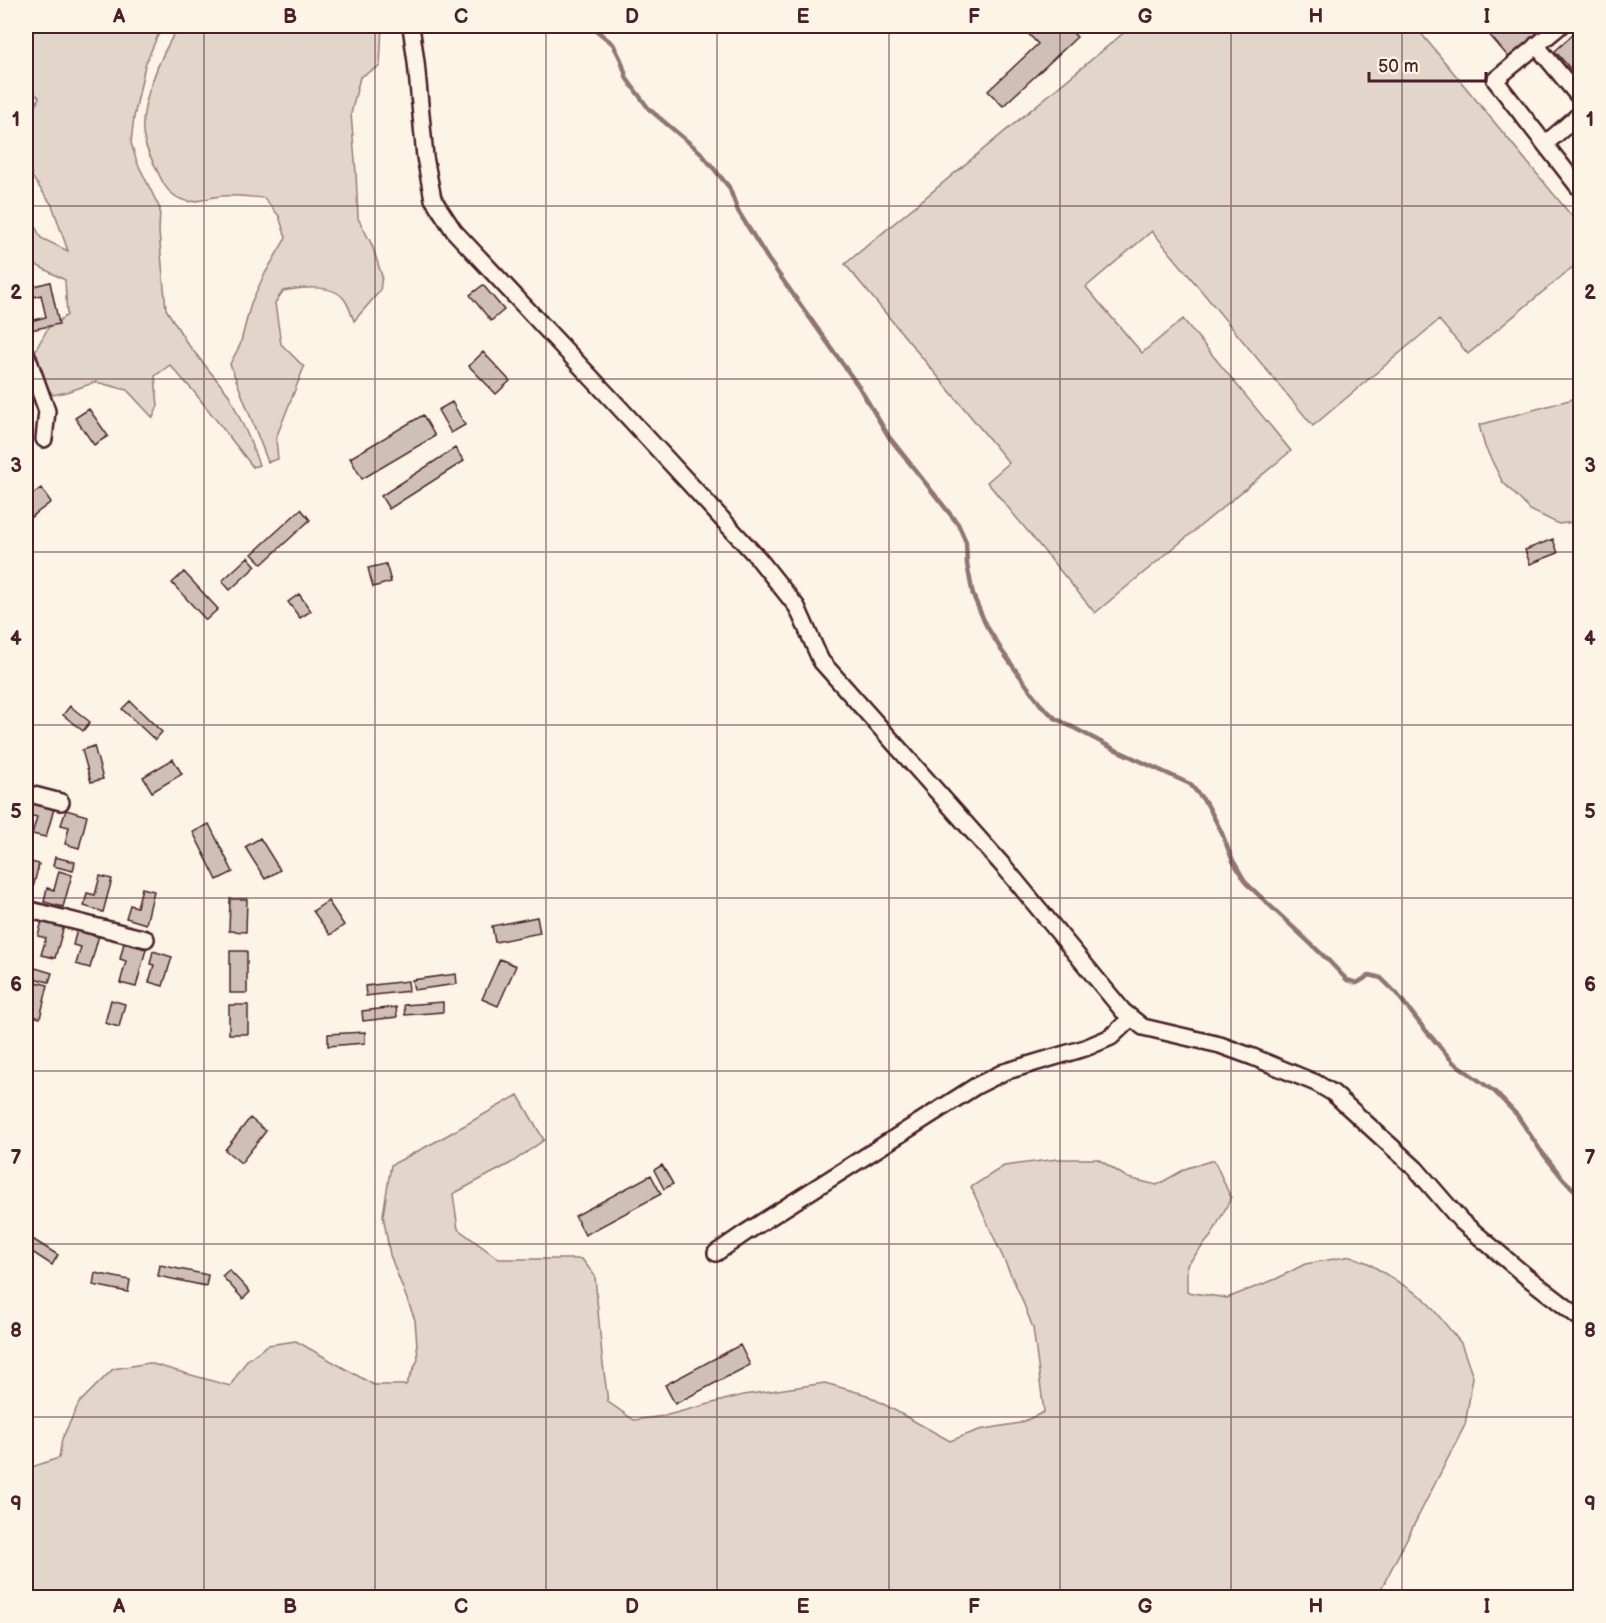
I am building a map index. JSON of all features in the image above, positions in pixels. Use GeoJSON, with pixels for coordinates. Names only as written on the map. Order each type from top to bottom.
{"type":"FeatureCollection","features":[{"type":"Feature","properties":{"kind":"street"},"geometry":{"type":"LineString","coordinates":[[411,26],[417,62],[425,157],[433,199],[454,231],[758,558],[797,607],[821,661],[1006,869],[1106,993],[1143,1027],[1209,1042],[1253,1057],[1316,1083],[1332,1093],[1416,1169],[1461,1221],[1527,1277],[1581,1318]]}},
{"type":"Feature","properties":{"kind":"street"},"geometry":{"type":"LineString","coordinates":[[1560,26],[1495,80],[1581,189]]}},
{"type":"Feature","properties":{"kind":"street"},"geometry":{"type":"LineString","coordinates":[[1536,45],[1581,98]]}},
{"type":"Feature","properties":{"kind":"street"},"geometry":{"type":"LineString","coordinates":[[1545,144],[1581,114]]}},
{"type":"Feature","properties":{"kind":"street"},"geometry":{"type":"LineString","coordinates":[[26,353],[47,411],[44,439]]}},
{"type":"Feature","properties":{"kind":"street"},"geometry":{"type":"LineString","coordinates":[[26,793],[61,802]]}},
{"type":"Feature","properties":{"kind":"street"},"geometry":{"type":"LineString","coordinates":[[26,909],[146,939]]}},
{"type":"Feature","properties":{"kind":"street"},"geometry":{"type":"LineString","coordinates":[[716,1253],[976,1086],[1004,1072],[1085,1048],[1111,1037],[1131,1018]]}},
{"type":"Feature","properties":{"kind":"shaded area"},"geometry":{"type":"Polygon","coordinates":[[[26,26],[165,26],[157,37],[145,65],[131,143],[137,162],[160,209],[159,232],[166,309],[187,343],[229,395],[259,465],[253,467],[170,365],[155,376],[158,406],[153,418],[127,390],[96,382],[53,395],[41,379],[35,351],[48,328],[67,315],[65,280],[36,265],[26,248],[26,208],[41,238],[68,251],[52,205],[32,177],[26,133],[39,97],[26,86],[26,26]]]}},
{"type":"Feature","properties":{"kind":"shaded area"},"geometry":{"type":"Polygon","coordinates":[[[179,26],[382,26],[380,66],[360,77],[351,114],[358,218],[372,245],[382,276],[380,291],[354,321],[344,299],[339,294],[324,289],[307,288],[283,291],[275,303],[281,344],[304,367],[276,438],[278,459],[268,462],[230,364],[240,345],[251,303],[264,275],[286,238],[279,216],[264,198],[218,196],[186,201],[170,193],[161,179],[145,143],[144,115],[158,66],[179,26]]]}},
{"type":"Feature","properties":{"kind":"shaded area"},"geometry":{"type":"Polygon","coordinates":[[[1132,26],[1415,26],[1580,226],[1580,261],[1468,354],[1439,320],[1313,426],[1152,231],[1086,287],[1142,353],[1183,319],[1291,451],[1095,613],[987,482],[1009,463],[845,264],[1132,26]]]}},
{"type":"Feature","properties":{"kind":"shaded area"},"geometry":{"type":"Polygon","coordinates":[[[1580,397],[1580,521],[1559,524],[1530,510],[1502,481],[1485,447],[1479,425],[1580,397]]]}},
{"type":"Feature","properties":{"kind":"shaded area"},"geometry":{"type":"Polygon","coordinates":[[[518,1095],[544,1140],[511,1163],[453,1194],[458,1229],[499,1259],[582,1259],[595,1276],[608,1402],[634,1420],[664,1416],[743,1395],[825,1383],[867,1395],[950,1441],[979,1430],[1020,1423],[1044,1412],[1033,1328],[971,1187],[1004,1166],[1057,1159],[1098,1159],[1128,1178],[1157,1185],[1187,1168],[1214,1160],[1231,1198],[1211,1236],[1187,1265],[1187,1292],[1227,1298],[1276,1279],[1305,1264],[1351,1256],[1368,1263],[1424,1298],[1461,1343],[1473,1377],[1465,1425],[1377,1597],[26,1597],[26,1462],[32,1467],[59,1458],[62,1439],[79,1403],[113,1369],[149,1363],[230,1386],[247,1360],[268,1345],[296,1341],[374,1385],[406,1385],[418,1359],[415,1320],[390,1255],[383,1215],[391,1165],[518,1095]]]}},
{"type":"Feature","properties":{"kind":"building"},"geometry":{"type":"Polygon","coordinates":[[[1021,26],[1066,26],[1077,37],[1003,106],[988,91],[1038,44],[1021,26]]]}},
{"type":"Feature","properties":{"kind":"building"},"geometry":{"type":"Polygon","coordinates":[[[1482,26],[1550,26],[1510,59],[1482,26]]]}},
{"type":"Feature","properties":{"kind":"building"},"geometry":{"type":"Polygon","coordinates":[[[1580,28],[1580,80],[1555,51],[1580,28]]]}},
{"type":"Feature","properties":{"kind":"building"},"geometry":{"type":"Polygon","coordinates":[[[50,282],[59,324],[26,331],[26,302],[30,301],[34,320],[46,317],[41,295],[27,299],[26,288],[50,282]]]}},
{"type":"Feature","properties":{"kind":"building"},"geometry":{"type":"Polygon","coordinates":[[[483,285],[504,310],[491,321],[470,295],[483,285]]]}},
{"type":"Feature","properties":{"kind":"building"},"geometry":{"type":"Polygon","coordinates":[[[483,352],[510,381],[496,394],[469,366],[483,352]]]}},
{"type":"Feature","properties":{"kind":"building"},"geometry":{"type":"Polygon","coordinates":[[[452,402],[465,425],[451,433],[438,410],[452,402]]]}},
{"type":"Feature","properties":{"kind":"building"},"geometry":{"type":"Polygon","coordinates":[[[89,409],[108,436],[94,445],[75,418],[89,409]]]}},
{"type":"Feature","properties":{"kind":"building"},"geometry":{"type":"Polygon","coordinates":[[[423,415],[435,436],[362,479],[350,458],[423,415]]]}},
{"type":"Feature","properties":{"kind":"building"},"geometry":{"type":"Polygon","coordinates":[[[455,448],[464,461],[389,509],[381,496],[455,448]]]}},
{"type":"Feature","properties":{"kind":"building"},"geometry":{"type":"Polygon","coordinates":[[[41,488],[51,502],[26,521],[26,499],[41,488]]]}},
{"type":"Feature","properties":{"kind":"building"},"geometry":{"type":"Polygon","coordinates":[[[301,509],[310,520],[262,564],[252,554],[301,509]]]}},
{"type":"Feature","properties":{"kind":"building"},"geometry":{"type":"Polygon","coordinates":[[[1553,539],[1558,553],[1530,564],[1525,550],[1553,539]]]}},
{"type":"Feature","properties":{"kind":"building"},"geometry":{"type":"Polygon","coordinates":[[[248,557],[256,566],[230,590],[222,581],[248,557]]]}},
{"type":"Feature","properties":{"kind":"building"},"geometry":{"type":"Polygon","coordinates":[[[386,564],[391,582],[373,587],[368,568],[386,564]]]}},
{"type":"Feature","properties":{"kind":"building"},"geometry":{"type":"Polygon","coordinates":[[[184,572],[218,609],[206,620],[172,583],[184,572]]]}},
{"type":"Feature","properties":{"kind":"building"},"geometry":{"type":"Polygon","coordinates":[[[299,594],[311,611],[300,618],[288,602],[299,594]]]}},
{"type":"Feature","properties":{"kind":"building"},"geometry":{"type":"Polygon","coordinates":[[[130,701],[162,732],[155,740],[122,709],[130,701]]]}},
{"type":"Feature","properties":{"kind":"building"},"geometry":{"type":"Polygon","coordinates":[[[70,706],[90,722],[83,731],[63,715],[70,706]]]}},
{"type":"Feature","properties":{"kind":"building"},"geometry":{"type":"Polygon","coordinates":[[[94,746],[103,779],[91,782],[82,750],[94,746]]]}},
{"type":"Feature","properties":{"kind":"building"},"geometry":{"type":"Polygon","coordinates":[[[173,759],[182,774],[152,792],[143,777],[173,759]]]}},
{"type":"Feature","properties":{"kind":"building"},"geometry":{"type":"Polygon","coordinates":[[[33,799],[55,805],[46,837],[32,834],[37,817],[29,815],[33,799]]]}},
{"type":"Feature","properties":{"kind":"building"},"geometry":{"type":"Polygon","coordinates":[[[66,810],[87,816],[79,848],[65,844],[69,827],[61,825],[66,810]]]}},
{"type":"Feature","properties":{"kind":"building"},"geometry":{"type":"Polygon","coordinates":[[[209,824],[233,872],[217,880],[193,832],[209,824]]]}},
{"type":"Feature","properties":{"kind":"building"},"geometry":{"type":"Polygon","coordinates":[[[260,838],[280,870],[265,879],[245,847],[260,838]]]}},
{"type":"Feature","properties":{"kind":"building"},"geometry":{"type":"Polygon","coordinates":[[[55,857],[75,862],[73,871],[53,866],[55,857]]]}},
{"type":"Feature","properties":{"kind":"building"},"geometry":{"type":"Polygon","coordinates":[[[27,861],[39,864],[31,896],[26,895],[27,861]]]}},
{"type":"Feature","properties":{"kind":"building"},"geometry":{"type":"Polygon","coordinates":[[[59,871],[72,875],[63,907],[44,902],[47,888],[54,890],[59,871]]]}},
{"type":"Feature","properties":{"kind":"building"},"geometry":{"type":"Polygon","coordinates":[[[100,876],[112,879],[103,912],[84,906],[87,893],[95,895],[100,876]]]}},
{"type":"Feature","properties":{"kind":"building"},"geometry":{"type":"Polygon","coordinates":[[[142,888],[154,891],[146,924],[126,918],[130,905],[137,907],[142,888]]]}},
{"type":"Feature","properties":{"kind":"building"},"geometry":{"type":"Polygon","coordinates":[[[230,899],[247,899],[246,932],[229,931],[230,899]]]}},
{"type":"Feature","properties":{"kind":"building"},"geometry":{"type":"Polygon","coordinates":[[[328,901],[344,925],[330,935],[313,911],[328,901]]]}},
{"type":"Feature","properties":{"kind":"building"},"geometry":{"type":"Polygon","coordinates":[[[537,917],[540,933],[495,942],[492,926],[537,917]]]}},
{"type":"Feature","properties":{"kind":"building"},"geometry":{"type":"Polygon","coordinates":[[[42,921],[64,926],[55,958],[41,955],[46,938],[38,936],[42,921]]]}},
{"type":"Feature","properties":{"kind":"building"},"geometry":{"type":"Polygon","coordinates":[[[77,929],[99,935],[90,968],[76,964],[81,947],[73,945],[77,929]]]}},
{"type":"Feature","properties":{"kind":"building"},"geometry":{"type":"Polygon","coordinates":[[[124,943],[146,949],[136,987],[120,983],[126,961],[120,959],[124,943]]]}},
{"type":"Feature","properties":{"kind":"building"},"geometry":{"type":"Polygon","coordinates":[[[153,951],[172,957],[163,986],[149,982],[154,965],[150,964],[153,951]]]}},
{"type":"Feature","properties":{"kind":"building"},"geometry":{"type":"Polygon","coordinates":[[[230,951],[247,951],[247,993],[230,993],[230,951]]]}},
{"type":"Feature","properties":{"kind":"building"},"geometry":{"type":"Polygon","coordinates":[[[500,959],[516,966],[498,1006],[482,999],[500,959]]]}},
{"type":"Feature","properties":{"kind":"building"},"geometry":{"type":"Polygon","coordinates":[[[32,967],[52,973],[49,982],[29,977],[32,967]]]}},
{"type":"Feature","properties":{"kind":"building"},"geometry":{"type":"Polygon","coordinates":[[[456,974],[457,984],[414,990],[412,980],[456,974]]]}},
{"type":"Feature","properties":{"kind":"building"},"geometry":{"type":"Polygon","coordinates":[[[408,981],[409,991],[366,996],[365,986],[408,981]]]}},
{"type":"Feature","properties":{"kind":"building"},"geometry":{"type":"Polygon","coordinates":[[[36,982],[48,985],[40,1018],[26,1014],[26,999],[31,1001],[36,982]]]}},
{"type":"Feature","properties":{"kind":"building"},"geometry":{"type":"Polygon","coordinates":[[[111,1000],[125,1004],[119,1027],[105,1023],[111,1000]]]}},
{"type":"Feature","properties":{"kind":"building"},"geometry":{"type":"Polygon","coordinates":[[[443,1002],[443,1012],[405,1015],[404,1005],[443,1002]]]}},
{"type":"Feature","properties":{"kind":"building"},"geometry":{"type":"Polygon","coordinates":[[[229,1005],[248,1005],[248,1034],[229,1034],[229,1005]]]}},
{"type":"Feature","properties":{"kind":"building"},"geometry":{"type":"Polygon","coordinates":[[[396,1007],[397,1017],[363,1021],[362,1011],[396,1007]]]}},
{"type":"Feature","properties":{"kind":"building"},"geometry":{"type":"Polygon","coordinates":[[[365,1032],[365,1043],[328,1046],[328,1034],[365,1032]]]}},
{"type":"Feature","properties":{"kind":"building"},"geometry":{"type":"Polygon","coordinates":[[[250,1118],[266,1131],[241,1163],[225,1150],[250,1118]]]}},
{"type":"Feature","properties":{"kind":"building"},"geometry":{"type":"Polygon","coordinates":[[[662,1165],[673,1184],[664,1189],[654,1170],[662,1165]]]}},
{"type":"Feature","properties":{"kind":"building"},"geometry":{"type":"Polygon","coordinates":[[[651,1175],[661,1194],[585,1235],[575,1216],[651,1175]]]}},
{"type":"Feature","properties":{"kind":"building"},"geometry":{"type":"Polygon","coordinates":[[[26,1235],[58,1255],[52,1265],[26,1248],[26,1235]]]}},
{"type":"Feature","properties":{"kind":"building"},"geometry":{"type":"Polygon","coordinates":[[[160,1265],[208,1275],[206,1286],[158,1276],[160,1265]]]}},
{"type":"Feature","properties":{"kind":"building"},"geometry":{"type":"Polygon","coordinates":[[[229,1270],[250,1292],[243,1299],[222,1276],[229,1270]]]}},
{"type":"Feature","properties":{"kind":"building"},"geometry":{"type":"Polygon","coordinates":[[[95,1273],[130,1280],[128,1292],[93,1285],[95,1273]]]}},
{"type":"Feature","properties":{"kind":"building"},"geometry":{"type":"Polygon","coordinates":[[[740,1345],[750,1365],[675,1404],[665,1385],[740,1345]]]}},
{"type":"Feature","properties":{"kind":"waterway"},"geometry":{"type":"LineString","coordinates":[[594,26],[613,44],[627,79],[649,109],[700,152],[729,187],[738,211],[768,259],[859,387],[889,437],[958,524],[966,542],[967,564],[973,595],[986,625],[1040,704],[1055,718],[1114,749],[1190,784],[1207,804],[1232,859],[1246,883],[1347,980],[1357,983],[1370,975],[1381,978],[1453,1062],[1495,1092],[1517,1115],[1541,1151],[1564,1180],[1580,1195]]}}]}
